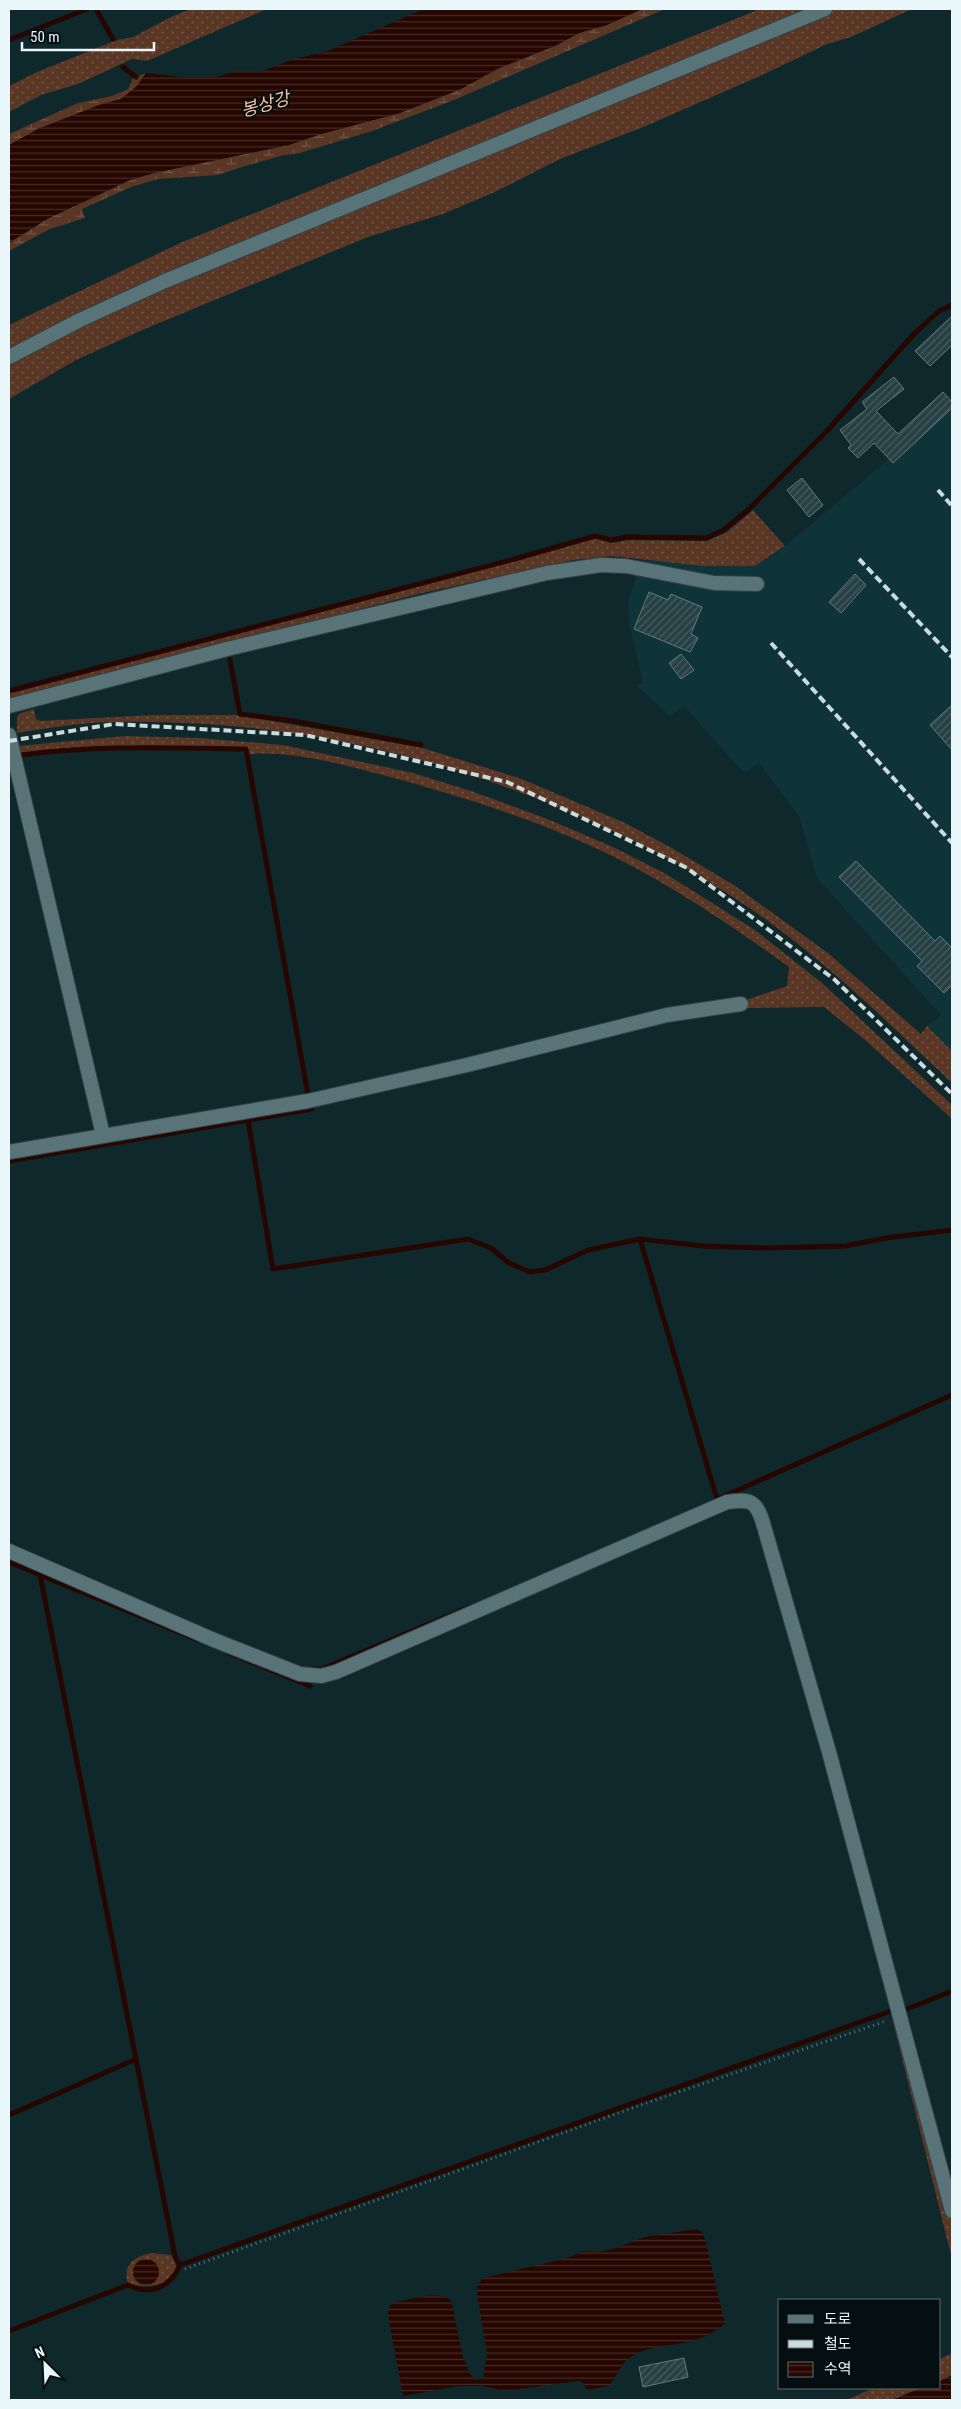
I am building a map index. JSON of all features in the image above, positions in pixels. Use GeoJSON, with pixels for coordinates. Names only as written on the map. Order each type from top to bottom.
{"type":"FeatureCollection","features":[{"type":"Feature","properties":{"kind":"street"},"geometry":{"type":"LineString","coordinates":[[9,357],[80,320],[165,280],[825,9]]}},
{"type":"Feature","properties":{"kind":"street"},"geometry":{"type":"LineString","coordinates":[[9,706],[236,646],[547,573],[601,565],[626,566],[714,583],[757,584]]}},
{"type":"Feature","properties":{"kind":"street"},"geometry":{"type":"LineString","coordinates":[[9,735],[103,1135]]}},
{"type":"Feature","properties":{"kind":"street"},"geometry":{"type":"LineString","coordinates":[[9,1152],[308,1101],[458,1067],[667,1015],[741,1004]]}},
{"type":"Feature","properties":{"kind":"street"},"geometry":{"type":"LineString","coordinates":[[9,1551],[222,1644],[300,1674],[321,1676],[336,1672],[727,1502],[746,1500],[752,1502],[758,1508],[826,1742],[952,2211]]}},
{"type":"Feature","properties":{"kind":"path"},"geometry":{"type":"LineString","coordinates":[[185,2269],[635,2107],[900,2015]]}},
{"type":"Feature","properties":{"kind":"shaded area"},"geometry":{"type":"Polygon","coordinates":[[[952,406],[952,1051],[927,1026],[941,1015],[817,878],[799,816],[759,763],[744,773],[684,706],[670,716],[636,685],[643,683],[629,623],[628,601],[643,558],[703,566],[755,566],[778,552],[952,406]]]}},
{"type":"Feature","properties":{"kind":"green space"},"geometry":{"type":"Polygon","coordinates":[[[191,9],[267,9],[147,61],[132,59],[78,84],[41,95],[9,112],[9,86],[37,72],[117,40],[133,37],[191,9]]]}},
{"type":"Feature","properties":{"kind":"green space"},"geometry":{"type":"Polygon","coordinates":[[[642,9],[665,9],[454,100],[372,131],[218,175],[158,179],[131,187],[82,209],[85,218],[50,229],[9,251],[9,243],[47,219],[130,180],[154,173],[289,145],[321,134],[400,113],[461,89],[499,68],[555,46],[579,33],[607,25],[642,9]]]}},
{"type":"Feature","properties":{"kind":"green space"},"geometry":{"type":"Polygon","coordinates":[[[760,9],[810,9],[9,352],[9,325],[180,243],[760,9]]]}},
{"type":"Feature","properties":{"kind":"green space"},"geometry":{"type":"Polygon","coordinates":[[[836,9],[912,9],[851,37],[827,44],[760,76],[641,128],[560,159],[495,192],[443,214],[368,237],[147,328],[76,360],[9,399],[9,363],[170,284],[836,9]]]}},
{"type":"Feature","properties":{"kind":"green space"},"geometry":{"type":"Polygon","coordinates":[[[146,73],[137,86],[121,99],[99,105],[38,129],[9,145],[9,134],[78,103],[112,96],[128,89],[133,78],[146,73]]]}},
{"type":"Feature","properties":{"kind":"green space"},"geometry":{"type":"Polygon","coordinates":[[[753,510],[785,546],[755,566],[703,566],[612,556],[574,560],[422,593],[9,700],[9,693],[597,538],[612,543],[629,540],[707,541],[727,532],[753,510]]]}},
{"type":"Feature","properties":{"kind":"green space"},"geometry":{"type":"Polygon","coordinates":[[[34,709],[36,719],[40,721],[153,715],[238,715],[423,748],[522,779],[625,823],[734,885],[828,953],[921,1034],[927,1026],[952,1051],[952,1083],[844,983],[799,945],[750,908],[723,890],[666,858],[608,829],[548,803],[496,783],[443,766],[336,740],[282,732],[171,722],[103,722],[17,733],[19,714],[34,709]]]}},
{"type":"Feature","properties":{"kind":"green space"},"geometry":{"type":"Polygon","coordinates":[[[126,736],[199,738],[283,745],[413,773],[471,791],[545,818],[613,847],[666,874],[755,930],[822,983],[952,1105],[952,1119],[865,1040],[824,1007],[744,1008],[743,1001],[787,986],[789,967],[668,886],[591,846],[540,825],[436,790],[383,775],[300,756],[249,754],[248,749],[133,746],[17,753],[17,746],[126,736]]]}},
{"type":"Feature","properties":{"kind":"green space"},"geometry":{"type":"Polygon","coordinates":[[[899,2021],[952,2223],[952,2259],[893,2022],[899,2021]]]}},
{"type":"Feature","properties":{"kind":"green space"},"geometry":{"type":"Polygon","coordinates":[[[151,2253],[171,2255],[176,2266],[172,2278],[158,2285],[150,2286],[128,2283],[127,2271],[131,2262],[151,2253]]]}},
{"type":"Feature","properties":{"kind":"green space"},"geometry":{"type":"Polygon","coordinates":[[[952,2353],[952,2375],[941,2380],[941,2358],[952,2353]]]}},
{"type":"Feature","properties":{"kind":"green space"},"geometry":{"type":"Polygon","coordinates":[[[872,2389],[919,2389],[892,2400],[846,2400],[872,2389]]]}},
{"type":"Feature","properties":{"kind":"water","name":"봉상강"},"geometry":{"type":"Polygon","coordinates":[[[423,9],[642,9],[607,25],[579,33],[555,46],[499,68],[461,89],[400,113],[321,134],[289,145],[154,173],[130,180],[47,219],[9,243],[9,145],[38,129],[99,105],[121,99],[137,86],[146,73],[182,77],[216,77],[236,71],[260,72],[291,60],[328,51],[423,9]]]}},
{"type":"Feature","properties":{"kind":"water"},"geometry":{"type":"Polygon","coordinates":[[[697,2229],[703,2233],[706,2243],[725,2324],[709,2335],[689,2342],[652,2348],[634,2355],[624,2363],[609,2386],[587,2390],[582,2382],[578,2381],[505,2391],[483,2386],[459,2386],[403,2396],[388,2315],[392,2303],[430,2295],[438,2295],[451,2300],[463,2357],[470,2374],[476,2380],[483,2379],[487,2354],[477,2293],[478,2285],[483,2278],[568,2258],[583,2251],[598,2252],[613,2249],[645,2237],[697,2229]]]}},
{"type":"Feature","properties":{"kind":"water"},"geometry":{"type":"Polygon","coordinates":[[[146,2259],[155,2263],[159,2272],[155,2281],[146,2285],[137,2281],[133,2272],[137,2263],[146,2259]]]}},
{"type":"Feature","properties":{"kind":"water"},"geometry":{"type":"Polygon","coordinates":[[[952,2375],[952,2400],[892,2400],[919,2389],[941,2389],[941,2380],[952,2375]]]}},
{"type":"Feature","properties":{"kind":"building"},"geometry":{"type":"Polygon","coordinates":[[[952,316],[952,345],[930,366],[915,351],[952,316]]]}},
{"type":"Feature","properties":{"kind":"building"},"geometry":{"type":"Polygon","coordinates":[[[894,377],[904,389],[876,411],[898,434],[943,392],[952,402],[952,408],[893,463],[874,443],[858,458],[848,448],[851,445],[840,430],[867,409],[862,402],[894,377]]]}},
{"type":"Feature","properties":{"kind":"building"},"geometry":{"type":"Polygon","coordinates":[[[802,478],[823,505],[809,517],[787,490],[802,478]]]}},
{"type":"Feature","properties":{"kind":"building"},"geometry":{"type":"Polygon","coordinates":[[[855,574],[866,585],[841,613],[829,602],[855,574]]]}},
{"type":"Feature","properties":{"kind":"building"},"geometry":{"type":"Polygon","coordinates":[[[649,592],[668,600],[671,594],[702,607],[691,634],[698,638],[690,652],[634,629],[649,592]]]}},
{"type":"Feature","properties":{"kind":"building"},"geometry":{"type":"Polygon","coordinates":[[[681,654],[694,670],[681,679],[669,663],[681,654]]]}},
{"type":"Feature","properties":{"kind":"building"},"geometry":{"type":"Polygon","coordinates":[[[952,705],[952,750],[930,725],[952,705]]]}},
{"type":"Feature","properties":{"kind":"building"},"geometry":{"type":"Polygon","coordinates":[[[856,861],[935,941],[940,936],[952,948],[952,985],[944,993],[917,966],[922,961],[839,877],[856,861]]]}},
{"type":"Feature","properties":{"kind":"building"},"geometry":{"type":"Polygon","coordinates":[[[684,2358],[688,2377],[643,2387],[639,2367],[684,2358]]]}},
{"type":"Feature","properties":{"kind":"waterway"},"geometry":{"type":"LineString","coordinates":[[9,40],[87,9]]}},
{"type":"Feature","properties":{"kind":"waterway"},"geometry":{"type":"LineString","coordinates":[[96,9],[113,39]]}},
{"type":"Feature","properties":{"kind":"waterway"},"geometry":{"type":"LineString","coordinates":[[123,67],[136,77]]}},
{"type":"Feature","properties":{"kind":"waterway"},"geometry":{"type":"LineString","coordinates":[[9,691],[511,560],[595,536],[611,540],[627,537],[706,538],[722,531],[747,511],[826,432],[914,334],[939,311],[952,305]]}},
{"type":"Feature","properties":{"kind":"waterway"},"geometry":{"type":"LineString","coordinates":[[230,660],[240,714],[293,721],[421,745]]}},
{"type":"Feature","properties":{"kind":"waterway"},"geometry":{"type":"LineString","coordinates":[[22,755],[106,748],[246,749],[308,1095]]}},
{"type":"Feature","properties":{"kind":"waterway"},"geometry":{"type":"LineString","coordinates":[[248,1120],[312,1109]]}},
{"type":"Feature","properties":{"kind":"waterway"},"geometry":{"type":"LineString","coordinates":[[9,1161],[248,1120],[273,1269],[468,1239],[491,1248],[509,1263],[530,1272],[545,1270],[588,1250],[640,1239],[703,1246],[766,1248],[845,1246],[886,1238],[952,1230]]}},
{"type":"Feature","properties":{"kind":"waterway"},"geometry":{"type":"LineString","coordinates":[[640,1239],[717,1499]]}},
{"type":"Feature","properties":{"kind":"waterway"},"geometry":{"type":"LineString","coordinates":[[720,1498],[952,1395]]}},
{"type":"Feature","properties":{"kind":"waterway"},"geometry":{"type":"LineString","coordinates":[[9,1562],[198,1640]]}},
{"type":"Feature","properties":{"kind":"waterway"},"geometry":{"type":"LineString","coordinates":[[40,1575],[175,2256],[180,2265],[891,2011]]}},
{"type":"Feature","properties":{"kind":"waterway"},"geometry":{"type":"LineString","coordinates":[[314,1669],[322,1669],[469,1607]]}},
{"type":"Feature","properties":{"kind":"waterway"},"geometry":{"type":"LineString","coordinates":[[229,1653],[310,1686]]}},
{"type":"Feature","properties":{"kind":"waterway"},"geometry":{"type":"LineString","coordinates":[[907,2009],[952,1991]]}},
{"type":"Feature","properties":{"kind":"waterway"},"geometry":{"type":"LineString","coordinates":[[9,2115],[136,2059]]}},
{"type":"Feature","properties":{"kind":"waterway"},"geometry":{"type":"LineString","coordinates":[[9,2331],[128,2285],[144,2290],[159,2287],[171,2279],[180,2265]]}},
{"type":"Feature","properties":{"kind":"railway"},"geometry":{"type":"LineString","coordinates":[[938,490],[952,506]]}},
{"type":"Feature","properties":{"kind":"railway"},"geometry":{"type":"LineString","coordinates":[[859,559],[952,657]]}},
{"type":"Feature","properties":{"kind":"railway"},"geometry":{"type":"LineString","coordinates":[[771,643],[952,843]]}},
{"type":"Feature","properties":{"kind":"railway"},"geometry":{"type":"LineString","coordinates":[[9,741],[114,724],[305,735],[507,782],[687,868],[835,980],[952,1094]]}}]}
